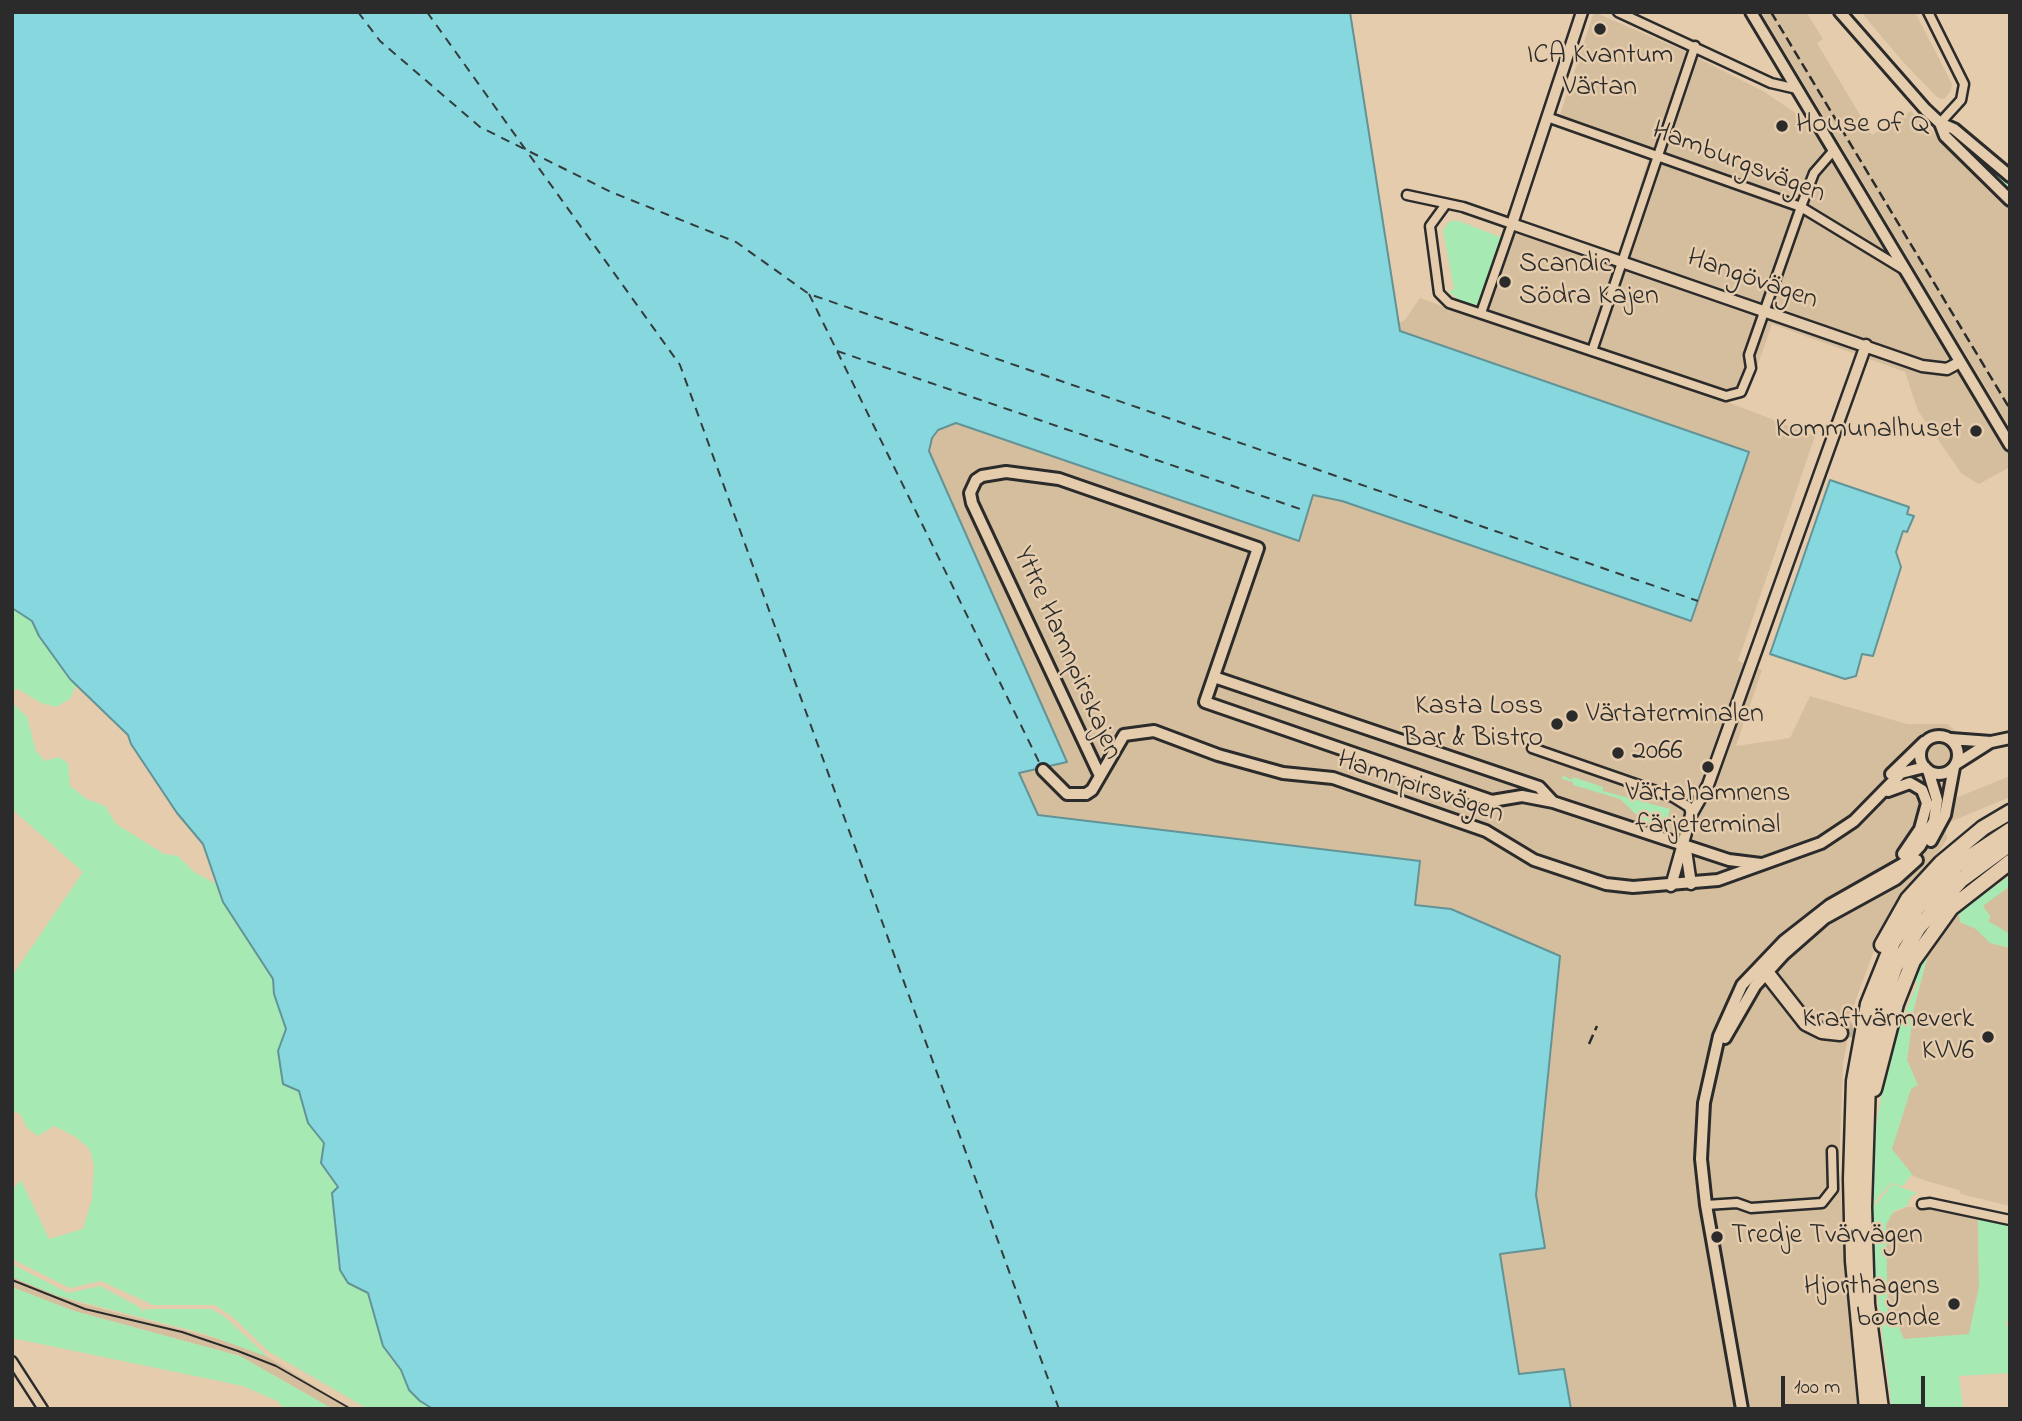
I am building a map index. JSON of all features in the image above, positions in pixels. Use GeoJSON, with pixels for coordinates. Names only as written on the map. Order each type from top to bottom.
{"type":"FeatureCollection","features":[{"type":"Feature","properties":{"kind":"highway"},"geometry":{"type":"LineString","coordinates":[[1881,1409],[1867,1304],[1858,1144],[1857,1057],[1871,977],[1881,947],[1908,899],[1963,843],[2010,813]]}},
{"type":"Feature","properties":{"kind":"highway"},"geometry":{"type":"LineString","coordinates":[[1868,1004],[1893,942],[1916,909],[1956,866],[2010,830]]}},
{"type":"Feature","properties":{"kind":"highway"},"geometry":{"type":"LineString","coordinates":[[1867,1409],[1853,1261],[1858,1144],[1873,1038],[1895,967],[1935,906],[1961,880],[2010,844]]}},
{"type":"Feature","properties":{"kind":"highway"},"geometry":{"type":"LineString","coordinates":[[1858,1144],[1885,1042],[1913,961],[1951,908],[2010,862]]}},
{"type":"Feature","properties":{"kind":"highway"},"geometry":{"type":"LineString","coordinates":[[1764,968],[1802,1020],[1817,1029],[1840,1033]]}},
{"type":"Feature","properties":{"kind":"main road"},"geometry":{"type":"LineString","coordinates":[[1751,12],[2010,445]]}},
{"type":"Feature","properties":{"kind":"main road"},"geometry":{"type":"LineString","coordinates":[[1840,12],[1883,64],[1940,123],[1954,129],[2010,176]]}},
{"type":"Feature","properties":{"kind":"main road"},"geometry":{"type":"LineString","coordinates":[[1940,123],[1945,136],[2010,200]]}},
{"type":"Feature","properties":{"kind":"main road","name":"Hamnpirsvägen"},"geometry":{"type":"LineString","coordinates":[[976,480],[1001,472],[1059,480],[1258,548],[1205,702],[1492,801],[1522,796],[1553,802],[1729,860],[1761,864]]}},
{"type":"Feature","properties":{"kind":"main road","name":"Yttre Hamnpirskajen"},"geometry":{"type":"LineString","coordinates":[[976,480],[970,493],[972,503],[1100,776],[1092,790],[1074,796],[1058,788],[1043,770]]}},
{"type":"Feature","properties":{"kind":"main road","name":"Hamnpirsvägen"},"geometry":{"type":"LineString","coordinates":[[1214,677],[1539,787],[1553,802]]}},
{"type":"Feature","properties":{"kind":"main road","name":"Hamnpirsvägen"},"geometry":{"type":"LineString","coordinates":[[1100,776],[1120,739],[1129,733],[1154,732],[1283,773],[1334,778],[1486,831],[1534,860],[1606,884],[1633,887],[1671,886],[1718,880],[1821,843],[1854,821],[1900,773],[1926,768]]}},
{"type":"Feature","properties":{"kind":"main road"},"geometry":{"type":"LineString","coordinates":[[1742,1409],[1706,1205],[1701,1126],[1712,1066],[1764,968],[1811,919],[1909,858],[1934,821],[1936,791],[1920,754],[1928,739],[1937,736],[1990,742],[2010,738]]}},
{"type":"Feature","properties":{"kind":"main road","name":"Hamnpirsvägen"},"geometry":{"type":"LineString","coordinates":[[1866,808],[1893,771],[1928,739]]}},
{"type":"Feature","properties":{"kind":"main road"},"geometry":{"type":"LineString","coordinates":[[1764,968],[1825,918],[1896,879],[1919,858],[1945,815],[1958,751],[1951,739]]}},
{"type":"Feature","properties":{"kind":"main road"},"geometry":{"type":"LineString","coordinates":[[1926,768],[1940,774],[1990,742]]}},
{"type":"Feature","properties":{"kind":"main road"},"geometry":{"type":"LineString","coordinates":[[1866,808],[1905,782],[1915,784],[1924,795],[1926,812],[1920,830],[1908,849],[1886,873]]}},
{"type":"Feature","properties":{"kind":"street"},"geometry":{"type":"LineString","coordinates":[[1481,313],[1582,12]]}},
{"type":"Feature","properties":{"kind":"street"},"geometry":{"type":"LineString","coordinates":[[1619,12],[1771,83],[1797,89]]}},
{"type":"Feature","properties":{"kind":"street"},"geometry":{"type":"LineString","coordinates":[[1928,12],[1964,84],[1961,100],[1940,123]]}},
{"type":"Feature","properties":{"kind":"street"},"geometry":{"type":"LineString","coordinates":[[1592,351],[1695,46]]}},
{"type":"Feature","properties":{"kind":"street","name":"Hamburgsvägen"},"geometry":{"type":"LineString","coordinates":[[1547,117],[1801,208],[1905,270]]}},
{"type":"Feature","properties":{"kind":"street"},"geometry":{"type":"LineString","coordinates":[[1446,204],[1430,226],[1439,293],[1449,303],[1726,396],[1741,392],[1751,368],[1749,355],[1814,173],[1834,150]]}},
{"type":"Feature","properties":{"kind":"street","name":"Hangövägen"},"geometry":{"type":"LineString","coordinates":[[1407,195],[1513,224],[1623,260],[1937,369],[1947,369],[1960,362]]}},
{"type":"Feature","properties":{"kind":"street"},"geometry":{"type":"LineString","coordinates":[[1671,886],[1691,816],[1707,785],[1866,345]]}},
{"type":"Feature","properties":{"kind":"street"},"geometry":{"type":"LineString","coordinates":[[1532,748],[1674,797],[1689,807],[1691,816]]}},
{"type":"Feature","properties":{"kind":"street"},"geometry":{"type":"LineString","coordinates":[[1685,844],[1691,884]]}},
{"type":"Feature","properties":{"kind":"street"},"geometry":{"type":"LineString","coordinates":[[1706,1205],[1737,1203],[1751,1208],[1822,1203],[1833,1189],[1832,1151]]}},
{"type":"Feature","properties":{"kind":"street"},"geometry":{"type":"LineString","coordinates":[[1922,1204],[1930,1203],[2010,1220]]}},
{"type":"Feature","properties":{"kind":"street"},"geometry":{"type":"LineString","coordinates":[[12,1361],[44,1409]]}},
{"type":"Feature","properties":{"kind":"shaded area"},"geometry":{"type":"Polygon","coordinates":[[[1594,12],[1682,50],[1763,91],[1806,120],[2010,452],[2010,467],[1979,484],[1962,474],[1918,411],[1905,372],[1772,324],[1748,393],[1725,401],[1815,436],[1738,661],[1762,670],[1736,746],[1790,738],[1810,696],[1907,724],[1948,724],[1969,744],[1953,799],[2010,776],[2010,797],[1945,824],[1947,839],[1876,945],[1854,1005],[1843,1064],[1839,1172],[1849,1308],[1861,1409],[1571,1409],[1564,1369],[1519,1374],[1500,1254],[1545,1247],[1536,1195],[1560,956],[1451,909],[1415,905],[1419,861],[1038,816],[1018,773],[1067,762],[929,451],[932,437],[938,430],[956,423],[1298,541],[1312,494],[1342,501],[1400,331],[1399,323],[1405,320],[1420,298],[1483,321],[1514,233],[1611,266],[1621,250],[1648,160],[1556,127],[1594,12]]]}},
{"type":"Feature","properties":{"kind":"shaded area"},"geometry":{"type":"Polygon","coordinates":[[[1761,12],[1806,12],[1823,39],[1817,43],[1872,135],[1911,111],[2010,206],[2010,428],[1761,12]]]}},
{"type":"Feature","properties":{"kind":"shaded area"},"geometry":{"type":"Polygon","coordinates":[[[1861,12],[1915,12],[1952,84],[1951,91],[1944,99],[1938,98],[1904,63],[1861,12]]]}},
{"type":"Feature","properties":{"kind":"shaded area"},"geometry":{"type":"Polygon","coordinates":[[[2010,875],[2010,1206],[1961,1194],[1959,1190],[1923,1180],[1890,1165],[1891,1139],[1910,1073],[1907,1061],[1913,1012],[1929,951],[1959,913],[2010,875]]]}},
{"type":"Feature","properties":{"kind":"shaded area"},"geometry":{"type":"Polygon","coordinates":[[[1907,1207],[1938,1208],[1978,1218],[1979,1287],[1969,1335],[1904,1339],[1883,1323],[1874,1221],[1907,1207]]]}},
{"type":"Feature","properties":{"kind":"shaded area"},"geometry":{"type":"Polygon","coordinates":[[[12,1277],[76,1302],[237,1344],[268,1357],[351,1409],[333,1409],[240,1356],[74,1311],[47,1301],[12,1287],[12,1277]]]}},
{"type":"Feature","properties":{"kind":"green space"},"geometry":{"type":"Polygon","coordinates":[[[1949,133],[2010,185],[2010,194],[1949,133]]]}},
{"type":"Feature","properties":{"kind":"green space"},"geometry":{"type":"Polygon","coordinates":[[[1456,220],[1503,238],[1480,305],[1463,303],[1448,291],[1454,289],[1443,230],[1449,222],[1456,220]]]}},
{"type":"Feature","properties":{"kind":"green space"},"geometry":{"type":"Polygon","coordinates":[[[12,608],[32,621],[70,679],[77,683],[70,699],[56,707],[41,703],[18,689],[12,691],[12,608]]]}},
{"type":"Feature","properties":{"kind":"green space"},"geometry":{"type":"Polygon","coordinates":[[[12,702],[27,717],[36,751],[45,761],[59,757],[68,763],[70,786],[87,799],[105,806],[116,824],[164,854],[178,856],[194,872],[218,885],[218,892],[232,918],[273,979],[274,994],[286,1029],[278,1051],[283,1084],[299,1090],[308,1123],[324,1143],[328,1176],[339,1187],[348,1283],[369,1292],[378,1330],[390,1358],[401,1370],[409,1390],[433,1409],[368,1409],[268,1351],[234,1318],[215,1305],[153,1305],[101,1281],[70,1288],[12,1259],[12,1190],[21,1180],[49,1239],[83,1229],[92,1199],[94,1165],[89,1148],[74,1136],[54,1126],[38,1136],[27,1128],[21,1115],[12,1110],[12,976],[83,872],[12,809],[12,702]]]}},
{"type":"Feature","properties":{"kind":"green space"},"geometry":{"type":"Polygon","coordinates":[[[1563,775],[1571,780],[1573,777],[1603,787],[1603,791],[1670,809],[1665,829],[1642,820],[1620,799],[1573,785],[1573,782],[1562,779],[1563,775]]]}},
{"type":"Feature","properties":{"kind":"green space"},"geometry":{"type":"Polygon","coordinates":[[[2010,875],[2010,886],[1983,906],[1991,917],[1988,921],[2010,934],[2010,948],[1990,943],[1976,929],[1960,922],[1959,913],[2010,875]]]}},
{"type":"Feature","properties":{"kind":"green space"},"geometry":{"type":"Polygon","coordinates":[[[1929,951],[1914,1007],[1907,1060],[1918,1085],[1911,1089],[1892,1149],[1912,1174],[1903,1186],[1891,1183],[1875,1201],[1875,1206],[1892,1184],[1917,1193],[1911,1196],[1907,1206],[1894,1211],[1886,1225],[1888,1323],[1897,1323],[1904,1339],[1969,1334],[1979,1287],[1978,1218],[2010,1225],[2010,1320],[2005,1322],[2010,1332],[2010,1373],[1959,1376],[1963,1409],[1892,1409],[1873,1261],[1873,1142],[1891,1044],[1900,1025],[1904,1023],[1903,1017],[1918,983],[1913,980],[1929,951]]]}},
{"type":"Feature","properties":{"kind":"green space"},"geometry":{"type":"Polygon","coordinates":[[[12,1264],[68,1293],[100,1286],[141,1308],[142,1312],[146,1309],[211,1309],[225,1317],[268,1357],[205,1334],[58,1296],[12,1277],[12,1264]]]}},
{"type":"Feature","properties":{"kind":"green space"},"geometry":{"type":"Polygon","coordinates":[[[12,1287],[74,1311],[240,1356],[333,1409],[285,1409],[277,1401],[243,1386],[12,1338],[12,1287]]]}},
{"type":"Feature","properties":{"kind":"water"},"geometry":{"type":"Polygon","coordinates":[[[12,12],[1350,12],[1400,331],[1749,452],[1691,621],[1342,501],[1313,495],[1299,541],[956,423],[938,430],[932,438],[929,451],[1067,762],[1019,773],[1038,815],[1420,861],[1415,905],[1451,909],[1560,956],[1536,1195],[1545,1248],[1500,1254],[1519,1374],[1564,1369],[1571,1409],[433,1409],[420,1401],[409,1390],[401,1370],[383,1346],[368,1293],[348,1283],[340,1270],[332,1193],[338,1187],[321,1163],[324,1143],[308,1123],[299,1091],[283,1084],[278,1051],[286,1029],[274,994],[273,979],[223,902],[203,844],[177,813],[131,744],[128,735],[70,679],[39,636],[32,621],[12,608],[12,12]]]}},
{"type":"Feature","properties":{"kind":"water"},"geometry":{"type":"Polygon","coordinates":[[[1830,480],[1909,507],[1907,514],[1914,516],[1907,532],[1903,531],[1896,552],[1901,567],[1873,656],[1862,654],[1856,676],[1845,679],[1770,654],[1830,480]]]}},
{"type":"Feature","properties":{"kind":"ferry route"},"geometry":{"type":"LineString","coordinates":[[358,12],[380,41],[480,127],[611,192],[736,242],[809,294],[1698,601]]}},
{"type":"Feature","properties":{"kind":"ferry route"},"geometry":{"type":"LineString","coordinates":[[427,12],[680,365],[1059,1409]]}},
{"type":"Feature","properties":{"kind":"ferry route"},"geometry":{"type":"LineString","coordinates":[[809,294],[1041,766]]}},
{"type":"Feature","properties":{"kind":"ferry route"},"geometry":{"type":"LineString","coordinates":[[837,351],[1306,511]]}},
{"type":"Feature","properties":{"kind":"tunnel"},"geometry":{"type":"LineString","coordinates":[[1840,1033],[1872,1024]]}},
{"type":"Feature","properties":{"kind":"tram line"},"geometry":{"type":"LineString","coordinates":[[12,1280],[85,1309],[182,1332],[238,1351],[276,1366],[351,1409]]}},
{"type":"Feature","properties":{"kind":"railway"},"geometry":{"type":"LineString","coordinates":[[1771,12],[2010,409]]}},
{"type":"Feature","properties":{"kind":"railway"},"geometry":{"type":"LineString","coordinates":[[1589,1044],[1597,1026]]}},
{"type":"Feature","properties":{"kind":"place","name":"ICA Kvantum Värtan"},"geometry":{"type":"Point","coordinates":[1600,29]}},
{"type":"Feature","properties":{"kind":"place","name":"House of Q"},"geometry":{"type":"Point","coordinates":[1782,126]}},
{"type":"Feature","properties":{"kind":"place","name":"Scandic Södra Kajen"},"geometry":{"type":"Point","coordinates":[1505,282]}},
{"type":"Feature","properties":{"kind":"place","name":"Kommunalhuset"},"geometry":{"type":"Point","coordinates":[1976,431]}},
{"type":"Feature","properties":{"kind":"place","name":"Värtaterminalen"},"geometry":{"type":"Point","coordinates":[1572,716]}},
{"type":"Feature","properties":{"kind":"place","name":"Kasta Loss Bar & Bistro"},"geometry":{"type":"Point","coordinates":[1557,724]}},
{"type":"Feature","properties":{"kind":"place","name":"2066"},"geometry":{"type":"Point","coordinates":[1618,753]}},
{"type":"Feature","properties":{"kind":"place","name":"Värtahamnens färjeterminal"},"geometry":{"type":"Point","coordinates":[1708,767]}},
{"type":"Feature","properties":{"kind":"place","name":"Kraftvärmeverk KVV6"},"geometry":{"type":"Point","coordinates":[1988,1037]}},
{"type":"Feature","properties":{"kind":"place","name":"Tredje Tvärvägen"},"geometry":{"type":"Point","coordinates":[1717,1237]}},
{"type":"Feature","properties":{"kind":"place","name":"Hjorthagens boende"},"geometry":{"type":"Point","coordinates":[1954,1304]}}]}
